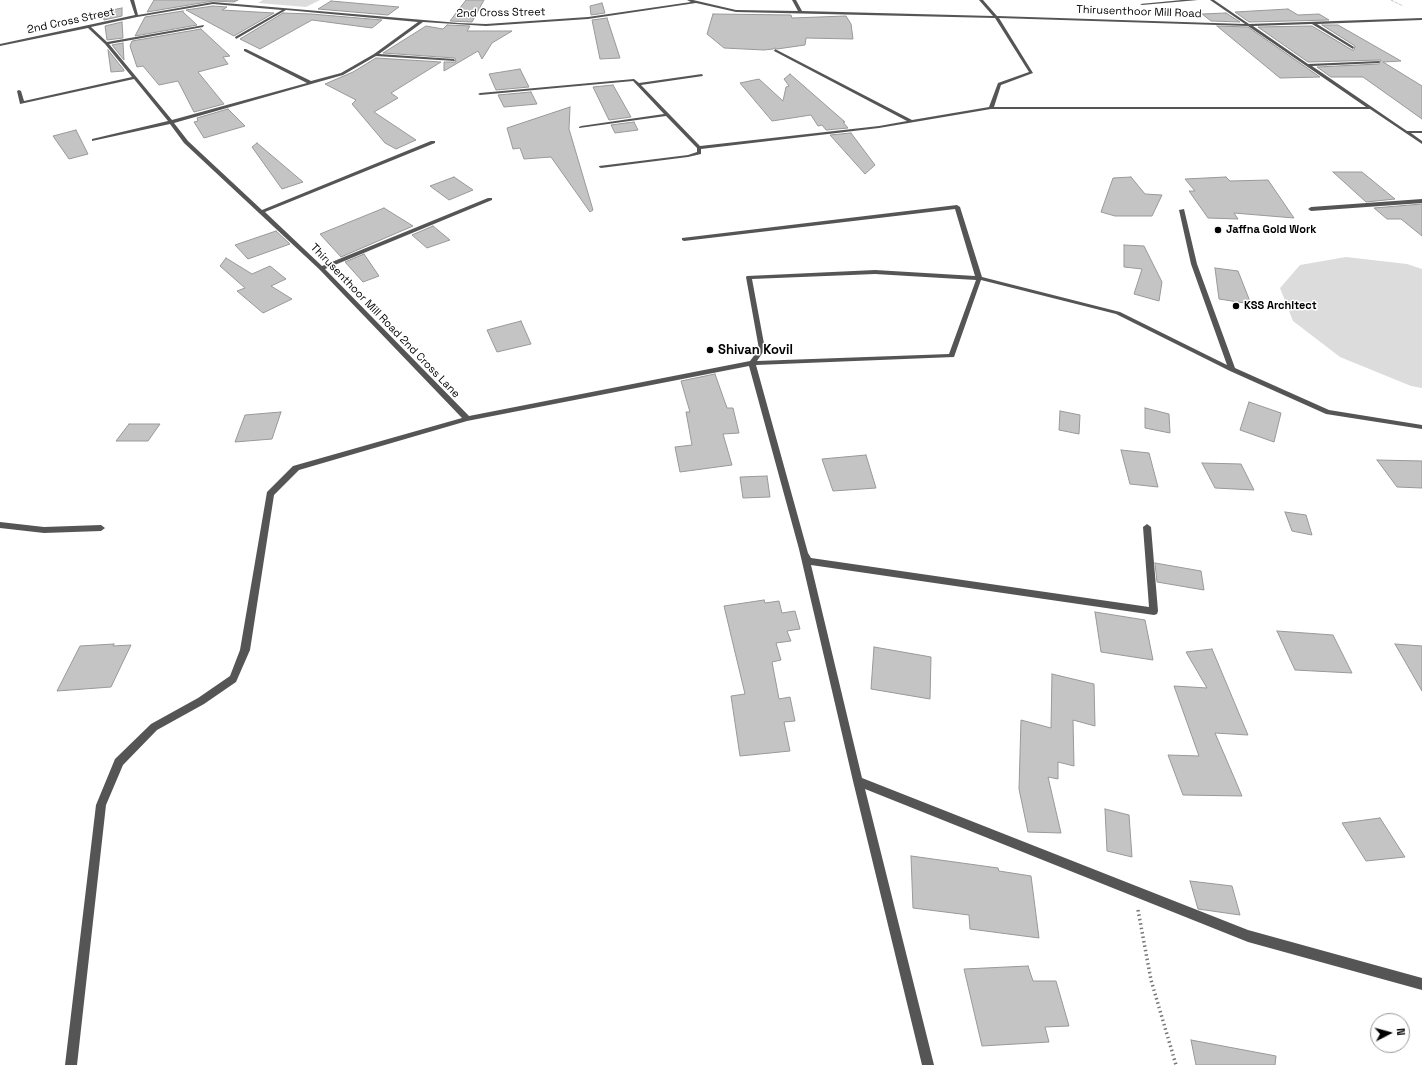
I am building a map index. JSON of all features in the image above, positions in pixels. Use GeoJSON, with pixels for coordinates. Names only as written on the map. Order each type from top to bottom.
{"type":"FeatureCollection","features":[{"type":"Feature","properties":{"kind":"street"},"geometry":{"type":"LineString","coordinates":[[132,0],[137,16]]}},
{"type":"Feature","properties":{"kind":"street"},"geometry":{"type":"LineString","coordinates":[[213,3],[219,0]]}},
{"type":"Feature","properties":{"kind":"street","name":"Thirusenthoor Mill Road"},"geometry":{"type":"LineString","coordinates":[[689,0],[736,11],[996,16],[1248,25],[1422,19]]}},
{"type":"Feature","properties":{"kind":"street"},"geometry":{"type":"LineString","coordinates":[[794,0],[800,13]]}},
{"type":"Feature","properties":{"kind":"street"},"geometry":{"type":"LineString","coordinates":[[981,0],[996,16],[1031,73],[999,84],[991,108]]}},
{"type":"Feature","properties":{"kind":"street"},"geometry":{"type":"LineString","coordinates":[[1142,4],[1196,0]]}},
{"type":"Feature","properties":{"kind":"street"},"geometry":{"type":"LineString","coordinates":[[1212,0],[1422,143]]}},
{"type":"Feature","properties":{"kind":"street","name":"2nd Cross Street"},"geometry":{"type":"LineString","coordinates":[[0,46],[137,16],[213,3],[486,25],[538,22],[629,13],[695,2]]}},
{"type":"Feature","properties":{"kind":"street"},"geometry":{"type":"LineString","coordinates":[[236,38],[286,9]]}},
{"type":"Feature","properties":{"kind":"street"},"geometry":{"type":"LineString","coordinates":[[94,140],[171,122],[342,74],[375,55],[423,20]]}},
{"type":"Feature","properties":{"kind":"street"},"geometry":{"type":"LineString","coordinates":[[1312,23],[1353,48]]}},
{"type":"Feature","properties":{"kind":"street"},"geometry":{"type":"LineString","coordinates":[[106,43],[203,26]]}},
{"type":"Feature","properties":{"kind":"street","name":"Thirusenthoor Mill Road 2nd Cross Lane"},"geometry":{"type":"LineString","coordinates":[[90,27],[106,43],[186,142],[321,268],[467,419]]}},
{"type":"Feature","properties":{"kind":"street"},"geometry":{"type":"LineString","coordinates":[[245,50],[311,83]]}},
{"type":"Feature","properties":{"kind":"street"},"geometry":{"type":"LineString","coordinates":[[775,50],[910,122]]}},
{"type":"Feature","properties":{"kind":"street"},"geometry":{"type":"LineString","coordinates":[[375,55],[454,60]]}},
{"type":"Feature","properties":{"kind":"street"},"geometry":{"type":"LineString","coordinates":[[1308,65],[1379,62]]}},
{"type":"Feature","properties":{"kind":"street"},"geometry":{"type":"LineString","coordinates":[[638,84],[702,75]]}},
{"type":"Feature","properties":{"kind":"street"},"geometry":{"type":"LineString","coordinates":[[19,91],[22,103],[135,78]]}},
{"type":"Feature","properties":{"kind":"street"},"geometry":{"type":"LineString","coordinates":[[480,94],[626,79],[634,80],[699,148]]}},
{"type":"Feature","properties":{"kind":"street"},"geometry":{"type":"LineString","coordinates":[[699,148],[879,127],[991,108],[1371,108]]}},
{"type":"Feature","properties":{"kind":"street"},"geometry":{"type":"LineString","coordinates":[[581,128],[667,115]]}},
{"type":"Feature","properties":{"kind":"street"},"geometry":{"type":"LineString","coordinates":[[1406,132],[1422,132]]}},
{"type":"Feature","properties":{"kind":"street"},"geometry":{"type":"LineString","coordinates":[[261,212],[433,142]]}},
{"type":"Feature","properties":{"kind":"street"},"geometry":{"type":"LineString","coordinates":[[602,167],[688,156],[699,153],[699,148]]}},
{"type":"Feature","properties":{"kind":"street"},"geometry":{"type":"LineString","coordinates":[[321,268],[490,199]]}},
{"type":"Feature","properties":{"kind":"street"},"geometry":{"type":"LineString","coordinates":[[1311,209],[1422,201]]}},
{"type":"Feature","properties":{"kind":"street"},"geometry":{"type":"LineString","coordinates":[[71,1065],[101,805],[118,762],[154,727],[201,701],[233,679],[245,650],[270,494],[296,468],[467,419],[752,363],[952,356],[979,278],[957,207],[684,239]]}},
{"type":"Feature","properties":{"kind":"street"},"geometry":{"type":"LineString","coordinates":[[1182,210],[1194,264],[1232,370]]}},
{"type":"Feature","properties":{"kind":"street"},"geometry":{"type":"LineString","coordinates":[[752,363],[762,349],[749,277],[875,272],[979,278],[1118,313],[1232,370],[1328,412],[1422,427]]}},
{"type":"Feature","properties":{"kind":"street"},"geometry":{"type":"LineString","coordinates":[[752,363],[803,549],[928,1065]]}},
{"type":"Feature","properties":{"kind":"street"},"geometry":{"type":"LineString","coordinates":[[0,525],[44,530],[101,528]]}},
{"type":"Feature","properties":{"kind":"street"},"geometry":{"type":"LineString","coordinates":[[803,549],[808,561],[1154,611],[1147,528]]}},
{"type":"Feature","properties":{"kind":"street"},"geometry":{"type":"LineString","coordinates":[[858,781],[1248,936],[1422,984]]}},
{"type":"Feature","properties":{"kind":"path"},"geometry":{"type":"LineString","coordinates":[[1136,892],[1139,922],[1151,980],[1176,1065]]}},
{"type":"Feature","properties":{"kind":"shaded area"},"geometry":{"type":"Polygon","coordinates":[[[263,0],[320,0],[306,7],[258,3],[263,0]]]}},
{"type":"Feature","properties":{"kind":"shaded area"},"geometry":{"type":"Polygon","coordinates":[[[1346,257],[1407,264],[1422,269],[1422,388],[1411,386],[1340,357],[1293,321],[1280,288],[1300,265],[1346,257]]]}},
{"type":"Feature","properties":{"kind":"building"},"geometry":{"type":"Polygon","coordinates":[[[154,0],[238,0],[234,2],[213,1],[147,12],[154,0]]]}},
{"type":"Feature","properties":{"kind":"building"},"geometry":{"type":"Polygon","coordinates":[[[466,0],[484,0],[472,22],[450,21],[466,0]]]}},
{"type":"Feature","properties":{"kind":"building"},"geometry":{"type":"Polygon","coordinates":[[[331,1],[399,7],[388,15],[318,9],[331,1]]]}},
{"type":"Feature","properties":{"kind":"building"},"geometry":{"type":"Polygon","coordinates":[[[602,3],[605,13],[591,15],[590,6],[602,3]]]}},
{"type":"Feature","properties":{"kind":"building"},"geometry":{"type":"Polygon","coordinates":[[[213,6],[227,7],[222,10],[274,13],[234,36],[186,10],[213,6]]]}},
{"type":"Feature","properties":{"kind":"building"},"geometry":{"type":"Polygon","coordinates":[[[122,8],[122,16],[104,20],[103,12],[122,8]]]}},
{"type":"Feature","properties":{"kind":"building"},"geometry":{"type":"Polygon","coordinates":[[[1288,9],[1298,15],[1319,14],[1329,20],[1249,22],[1235,12],[1288,9]]]}},
{"type":"Feature","properties":{"kind":"building"},"geometry":{"type":"Polygon","coordinates":[[[183,11],[197,25],[135,36],[145,17],[183,11]]]}},
{"type":"Feature","properties":{"kind":"building"},"geometry":{"type":"Polygon","coordinates":[[[283,13],[382,20],[372,28],[312,20],[260,49],[240,39],[283,13]]]}},
{"type":"Feature","properties":{"kind":"building"},"geometry":{"type":"Polygon","coordinates":[[[1226,13],[1240,22],[1211,21],[1202,14],[1226,13]]]}},
{"type":"Feature","properties":{"kind":"building"},"geometry":{"type":"Polygon","coordinates":[[[713,14],[791,15],[792,18],[846,16],[851,24],[853,39],[806,38],[805,45],[764,50],[724,48],[707,34],[713,14]]]}},
{"type":"Feature","properties":{"kind":"building"},"geometry":{"type":"Polygon","coordinates":[[[607,18],[620,58],[600,59],[592,20],[607,18]]]}},
{"type":"Feature","properties":{"kind":"building"},"geometry":{"type":"Polygon","coordinates":[[[122,22],[123,38],[107,40],[105,26],[122,22]]]}},
{"type":"Feature","properties":{"kind":"building"},"geometry":{"type":"Polygon","coordinates":[[[447,25],[470,26],[467,31],[512,31],[492,43],[482,59],[478,51],[444,71],[444,62],[456,62],[455,58],[383,53],[426,26],[443,29],[447,25]]]}},
{"type":"Feature","properties":{"kind":"building"},"geometry":{"type":"Polygon","coordinates":[[[1322,25],[1338,25],[1401,61],[1383,62],[1422,86],[1422,119],[1363,77],[1331,77],[1317,67],[1379,64],[1381,60],[1308,62],[1258,27],[1312,26],[1354,50],[1355,46],[1322,25]]]}},
{"type":"Feature","properties":{"kind":"building"},"geometry":{"type":"Polygon","coordinates":[[[1217,26],[1248,27],[1320,77],[1280,78],[1217,26]]]}},
{"type":"Feature","properties":{"kind":"building"},"geometry":{"type":"Polygon","coordinates":[[[201,29],[230,56],[223,57],[228,64],[198,72],[224,104],[194,112],[178,81],[159,85],[143,66],[137,67],[130,46],[132,41],[201,29]]]}},
{"type":"Feature","properties":{"kind":"building"},"geometry":{"type":"Polygon","coordinates":[[[123,43],[124,60],[112,45],[123,43]]]}},
{"type":"Feature","properties":{"kind":"building"},"geometry":{"type":"Polygon","coordinates":[[[108,50],[124,70],[124,71],[111,72],[108,50]]]}},
{"type":"Feature","properties":{"kind":"building"},"geometry":{"type":"Polygon","coordinates":[[[376,58],[441,62],[391,93],[398,98],[374,112],[416,140],[396,149],[385,143],[352,104],[356,100],[325,84],[353,72],[376,58]]]}},
{"type":"Feature","properties":{"kind":"building"},"geometry":{"type":"Polygon","coordinates":[[[520,69],[529,87],[496,90],[489,74],[520,69]]]}},
{"type":"Feature","properties":{"kind":"building"},"geometry":{"type":"Polygon","coordinates":[[[790,74],[845,122],[843,122],[848,128],[826,130],[822,125],[818,126],[811,115],[772,121],[740,83],[759,79],[783,101],[786,87],[789,86],[784,79],[790,74]]]}},
{"type":"Feature","properties":{"kind":"building"},"geometry":{"type":"Polygon","coordinates":[[[613,85],[631,117],[609,120],[593,87],[613,85]]]}},
{"type":"Feature","properties":{"kind":"building"},"geometry":{"type":"Polygon","coordinates":[[[531,92],[537,104],[504,107],[498,95],[531,92]]]}},
{"type":"Feature","properties":{"kind":"building"},"geometry":{"type":"Polygon","coordinates":[[[570,107],[569,129],[593,210],[590,212],[551,157],[524,159],[520,148],[513,149],[507,128],[570,107]]]}},
{"type":"Feature","properties":{"kind":"building"},"geometry":{"type":"Polygon","coordinates":[[[228,109],[245,126],[204,138],[194,122],[198,121],[197,118],[228,109]]]}},
{"type":"Feature","properties":{"kind":"building"},"geometry":{"type":"Polygon","coordinates":[[[634,122],[638,130],[615,133],[611,125],[634,122]]]}},
{"type":"Feature","properties":{"kind":"building"},"geometry":{"type":"Polygon","coordinates":[[[76,130],[88,154],[69,159],[53,136],[76,130]]]}},
{"type":"Feature","properties":{"kind":"building"},"geometry":{"type":"Polygon","coordinates":[[[851,133],[875,165],[865,174],[830,135],[851,133]]]}},
{"type":"Feature","properties":{"kind":"building"},"geometry":{"type":"Polygon","coordinates":[[[257,143],[303,182],[282,189],[252,147],[257,143]]]}},
{"type":"Feature","properties":{"kind":"building"},"geometry":{"type":"Polygon","coordinates":[[[1333,172],[1362,172],[1395,199],[1366,202],[1333,172]]]}},
{"type":"Feature","properties":{"kind":"building"},"geometry":{"type":"Polygon","coordinates":[[[454,177],[473,190],[449,200],[430,186],[454,177]]]}},
{"type":"Feature","properties":{"kind":"building"},"geometry":{"type":"Polygon","coordinates":[[[1131,177],[1145,194],[1162,195],[1152,216],[1115,216],[1101,212],[1113,178],[1131,177]]]}},
{"type":"Feature","properties":{"kind":"building"},"geometry":{"type":"Polygon","coordinates":[[[1226,177],[1230,181],[1268,180],[1294,218],[1234,213],[1238,219],[1208,218],[1189,191],[1195,191],[1185,179],[1226,177]]]}},
{"type":"Feature","properties":{"kind":"building"},"geometry":{"type":"Polygon","coordinates":[[[1422,204],[1422,236],[1401,219],[1387,219],[1374,208],[1422,204]]]}},
{"type":"Feature","properties":{"kind":"building"},"geometry":{"type":"Polygon","coordinates":[[[384,208],[413,226],[341,257],[320,234],[384,208]]]}},
{"type":"Feature","properties":{"kind":"building"},"geometry":{"type":"Polygon","coordinates":[[[433,226],[450,240],[427,248],[412,235],[433,226]]]}},
{"type":"Feature","properties":{"kind":"building"},"geometry":{"type":"Polygon","coordinates":[[[276,231],[290,244],[248,259],[235,245],[276,231]]]}},
{"type":"Feature","properties":{"kind":"building"},"geometry":{"type":"Polygon","coordinates":[[[1124,245],[1144,246],[1162,282],[1159,301],[1134,294],[1142,269],[1124,267],[1124,245]]]}},
{"type":"Feature","properties":{"kind":"building"},"geometry":{"type":"Polygon","coordinates":[[[364,254],[379,276],[363,282],[345,262],[364,254]]]}},
{"type":"Feature","properties":{"kind":"building"},"geometry":{"type":"Polygon","coordinates":[[[226,258],[252,274],[270,266],[286,279],[271,286],[292,299],[263,313],[237,291],[245,288],[220,266],[226,258]]]}},
{"type":"Feature","properties":{"kind":"building"},"geometry":{"type":"Polygon","coordinates":[[[1215,268],[1238,271],[1251,304],[1219,299],[1215,268]]]}},
{"type":"Feature","properties":{"kind":"building"},"geometry":{"type":"Polygon","coordinates":[[[521,321],[531,344],[497,352],[487,330],[521,321]]]}},
{"type":"Feature","properties":{"kind":"building"},"geometry":{"type":"Polygon","coordinates":[[[715,374],[727,408],[733,408],[739,433],[723,434],[732,465],[680,472],[675,447],[692,445],[686,412],[690,412],[681,381],[715,374]]]}},
{"type":"Feature","properties":{"kind":"building"},"geometry":{"type":"Polygon","coordinates":[[[1249,402],[1281,413],[1274,442],[1240,430],[1249,402]]]}},
{"type":"Feature","properties":{"kind":"building"},"geometry":{"type":"Polygon","coordinates":[[[1145,408],[1169,414],[1170,433],[1145,428],[1145,408]]]}},
{"type":"Feature","properties":{"kind":"building"},"geometry":{"type":"Polygon","coordinates":[[[1060,411],[1080,415],[1079,434],[1059,430],[1060,411]]]}},
{"type":"Feature","properties":{"kind":"building"},"geometry":{"type":"Polygon","coordinates":[[[281,412],[272,439],[235,442],[245,415],[281,412]]]}},
{"type":"Feature","properties":{"kind":"building"},"geometry":{"type":"Polygon","coordinates":[[[129,424],[160,424],[148,441],[116,441],[129,424]]]}},
{"type":"Feature","properties":{"kind":"building"},"geometry":{"type":"Polygon","coordinates":[[[1121,450],[1149,453],[1158,487],[1130,484],[1121,450]]]}},
{"type":"Feature","properties":{"kind":"building"},"geometry":{"type":"Polygon","coordinates":[[[866,455],[876,488],[833,491],[822,459],[866,455]]]}},
{"type":"Feature","properties":{"kind":"building"},"geometry":{"type":"Polygon","coordinates":[[[1377,460],[1422,461],[1422,488],[1397,487],[1377,460]]]}},
{"type":"Feature","properties":{"kind":"building"},"geometry":{"type":"Polygon","coordinates":[[[1202,463],[1241,464],[1254,490],[1215,488],[1202,463]]]}},
{"type":"Feature","properties":{"kind":"building"},"geometry":{"type":"Polygon","coordinates":[[[767,476],[770,497],[743,498],[740,477],[767,476]]]}},
{"type":"Feature","properties":{"kind":"building"},"geometry":{"type":"Polygon","coordinates":[[[1285,512],[1306,515],[1312,535],[1292,531],[1285,512]]]}},
{"type":"Feature","properties":{"kind":"building"},"geometry":{"type":"Polygon","coordinates":[[[1155,563],[1201,571],[1204,590],[1157,582],[1155,563]]]}},
{"type":"Feature","properties":{"kind":"building"},"geometry":{"type":"Polygon","coordinates":[[[764,600],[765,603],[779,601],[782,613],[795,611],[800,629],[787,631],[791,641],[776,643],[781,660],[772,662],[779,699],[790,697],[795,721],[784,722],[790,751],[740,756],[731,696],[745,694],[724,606],[764,600]]]}},
{"type":"Feature","properties":{"kind":"building"},"geometry":{"type":"Polygon","coordinates":[[[1095,612],[1145,620],[1153,660],[1101,652],[1095,612]]]}},
{"type":"Feature","properties":{"kind":"building"},"geometry":{"type":"Polygon","coordinates":[[[1277,631],[1333,635],[1352,673],[1295,670],[1277,631]]]}},
{"type":"Feature","properties":{"kind":"building"},"geometry":{"type":"Polygon","coordinates":[[[114,644],[113,646],[131,645],[111,687],[57,691],[80,646],[114,644]]]}},
{"type":"Feature","properties":{"kind":"building"},"geometry":{"type":"Polygon","coordinates":[[[1395,644],[1422,646],[1422,691],[1395,644]]]}},
{"type":"Feature","properties":{"kind":"building"},"geometry":{"type":"Polygon","coordinates":[[[874,647],[931,657],[930,699],[871,689],[874,647]]]}},
{"type":"Feature","properties":{"kind":"building"},"geometry":{"type":"Polygon","coordinates":[[[1212,649],[1248,735],[1215,733],[1242,796],[1183,795],[1168,755],[1199,756],[1174,686],[1207,688],[1186,652],[1212,649]]]}},
{"type":"Feature","properties":{"kind":"building"},"geometry":{"type":"Polygon","coordinates":[[[1052,674],[1094,684],[1095,726],[1073,720],[1074,766],[1058,762],[1058,779],[1048,777],[1061,833],[1028,832],[1019,789],[1021,720],[1051,728],[1052,674]]]}},
{"type":"Feature","properties":{"kind":"building"},"geometry":{"type":"Polygon","coordinates":[[[1105,809],[1129,815],[1132,857],[1107,851],[1105,809]]]}},
{"type":"Feature","properties":{"kind":"building"},"geometry":{"type":"Polygon","coordinates":[[[1380,818],[1405,857],[1366,861],[1342,823],[1380,818]]]}},
{"type":"Feature","properties":{"kind":"building"},"geometry":{"type":"Polygon","coordinates":[[[911,856],[998,868],[999,871],[1031,876],[1039,938],[970,929],[969,915],[913,908],[911,856]]]}},
{"type":"Feature","properties":{"kind":"building"},"geometry":{"type":"Polygon","coordinates":[[[1190,881],[1232,886],[1240,915],[1198,909],[1190,881]]]}},
{"type":"Feature","properties":{"kind":"building"},"geometry":{"type":"Polygon","coordinates":[[[1028,966],[1033,981],[1056,981],[1069,1026],[1045,1027],[1049,1042],[982,1046],[964,969],[1028,966]]]}},
{"type":"Feature","properties":{"kind":"building"},"geometry":{"type":"Polygon","coordinates":[[[1191,1040],[1276,1056],[1275,1065],[1196,1065],[1191,1040]]]}},
{"type":"Feature","properties":{"kind":"place","name":"Jaffna Gold Work"},"geometry":{"type":"Point","coordinates":[1218,230]}},
{"type":"Feature","properties":{"kind":"place","name":"KSS Architect"},"geometry":{"type":"Point","coordinates":[1236,306]}},
{"type":"Feature","properties":{"kind":"place","name":"Shivan Kovil"},"geometry":{"type":"Point","coordinates":[710,350]}}]}
